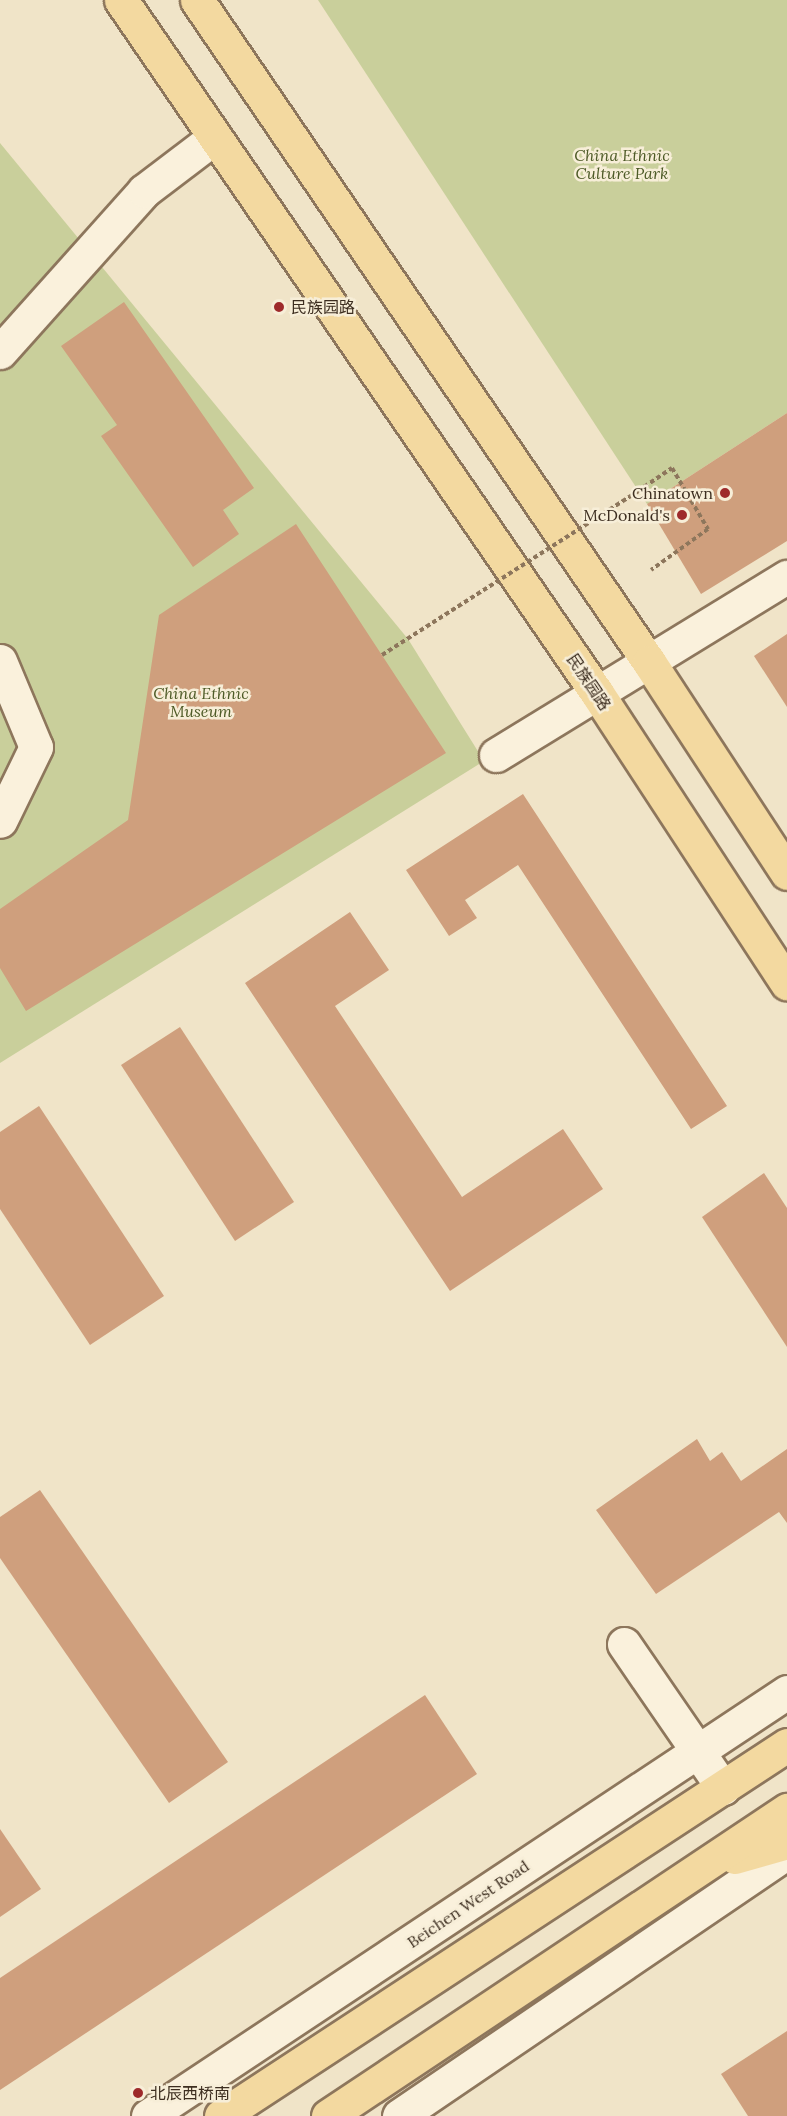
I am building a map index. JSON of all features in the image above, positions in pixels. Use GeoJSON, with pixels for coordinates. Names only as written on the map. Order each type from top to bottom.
{"type":"FeatureCollection","features":[{"type":"Feature","properties":{"kind":"main road","name":"民族园路"},"geometry":{"type":"LineString","coordinates":[[121,0],[597,693],[787,983]]}},
{"type":"Feature","properties":{"kind":"main road"},"geometry":{"type":"LineString","coordinates":[[197,0],[649,662],[787,873]]}},
{"type":"Feature","properties":{"kind":"main road"},"geometry":{"type":"LineString","coordinates":[[221,2116],[787,1745]]}},
{"type":"Feature","properties":{"kind":"main road"},"geometry":{"type":"LineString","coordinates":[[328,2116],[787,1810]]}},
{"type":"Feature","properties":{"kind":"main road"},"geometry":{"type":"LineString","coordinates":[[701,1867],[787,1842]]}},
{"type":"Feature","properties":{"kind":"street"},"geometry":{"type":"LineString","coordinates":[[0,352],[144,191],[215,137]]}},
{"type":"Feature","properties":{"kind":"street"},"geometry":{"type":"LineString","coordinates":[[496,755],[787,577]]}},
{"type":"Feature","properties":{"kind":"street"},"geometry":{"type":"LineString","coordinates":[[0,661],[36,747],[0,821]]}},
{"type":"Feature","properties":{"kind":"street"},"geometry":{"type":"LineString","coordinates":[[624,1644],[723,1788]]}},
{"type":"Feature","properties":{"kind":"street","name":"Beichen West Road"},"geometry":{"type":"LineString","coordinates":[[148,2116],[787,1692]]}},
{"type":"Feature","properties":{"kind":"street"},"geometry":{"type":"LineString","coordinates":[[399,2116],[787,1852]]}},
{"type":"Feature","properties":{"kind":"path"},"geometry":{"type":"LineString","coordinates":[[382,656],[672,468],[708,529],[651,570]]}},
{"type":"Feature","properties":{"kind":"green space","name":"China Ethnic Culture Park"},"geometry":{"type":"Polygon","coordinates":[[[318,0],[787,0],[787,413],[647,504],[318,0]]]}},
{"type":"Feature","properties":{"kind":"green space","name":"China Ethnic Museum"},"geometry":{"type":"Polygon","coordinates":[[[0,143],[408,639],[484,761],[0,1063],[0,143]]]}},
{"type":"Feature","properties":{"kind":"building"},"geometry":{"type":"Polygon","coordinates":[[[124,302],[254,488],[223,510],[239,534],[193,567],[101,436],[117,425],[61,346],[124,302]]]}},
{"type":"Feature","properties":{"kind":"building","name":"Chinatown"},"geometry":{"type":"Polygon","coordinates":[[[787,413],[787,541],[701,594],[647,504],[787,413]]]}},
{"type":"Feature","properties":{"kind":"building"},"geometry":{"type":"Polygon","coordinates":[[[296,524],[446,753],[26,1011],[0,968],[0,909],[128,820],[159,615],[296,524]]]}},
{"type":"Feature","properties":{"kind":"building"},"geometry":{"type":"Polygon","coordinates":[[[787,634],[787,707],[754,656],[787,634]]]}},
{"type":"Feature","properties":{"kind":"building"},"geometry":{"type":"Polygon","coordinates":[[[523,794],[727,1106],[691,1129],[518,865],[465,900],[477,918],[449,936],[406,870],[523,794]]]}},
{"type":"Feature","properties":{"kind":"building"},"geometry":{"type":"Polygon","coordinates":[[[350,912],[389,970],[335,1006],[462,1197],[563,1129],[603,1189],[450,1291],[245,983],[350,912]]]}},
{"type":"Feature","properties":{"kind":"building"},"geometry":{"type":"Polygon","coordinates":[[[180,1027],[294,1202],[235,1241],[121,1065],[180,1027]]]}},
{"type":"Feature","properties":{"kind":"building"},"geometry":{"type":"Polygon","coordinates":[[[39,1106],[164,1296],[90,1345],[0,1209],[0,1132],[39,1106]]]}},
{"type":"Feature","properties":{"kind":"building"},"geometry":{"type":"Polygon","coordinates":[[[764,1173],[787,1208],[787,1347],[702,1217],[764,1173]]]}},
{"type":"Feature","properties":{"kind":"building"},"geometry":{"type":"Polygon","coordinates":[[[697,1439],[710,1461],[722,1452],[741,1481],[787,1449],[787,1523],[779,1512],[656,1594],[596,1510],[697,1439]]]}},
{"type":"Feature","properties":{"kind":"building"},"geometry":{"type":"Polygon","coordinates":[[[40,1490],[228,1762],[169,1803],[0,1558],[0,1517],[40,1490]]]}},
{"type":"Feature","properties":{"kind":"building"},"geometry":{"type":"Polygon","coordinates":[[[425,1695],[477,1774],[0,2090],[0,1978],[425,1695]]]}},
{"type":"Feature","properties":{"kind":"building"},"geometry":{"type":"Polygon","coordinates":[[[0,1829],[41,1889],[0,1917],[0,1829]]]}},
{"type":"Feature","properties":{"kind":"building"},"geometry":{"type":"Polygon","coordinates":[[[787,2031],[787,2116],[748,2116],[721,2074],[787,2031]]]}},
{"type":"Feature","properties":{"kind":"place","name":"民族园路"},"geometry":{"type":"Point","coordinates":[279,307]}},
{"type":"Feature","properties":{"kind":"place","name":"Chinatown"},"geometry":{"type":"Point","coordinates":[725,493]}},
{"type":"Feature","properties":{"kind":"place","name":"McDonald's"},"geometry":{"type":"Point","coordinates":[682,515]}},
{"type":"Feature","properties":{"kind":"place","name":"北辰西桥南"},"geometry":{"type":"Point","coordinates":[138,2093]}}]}
